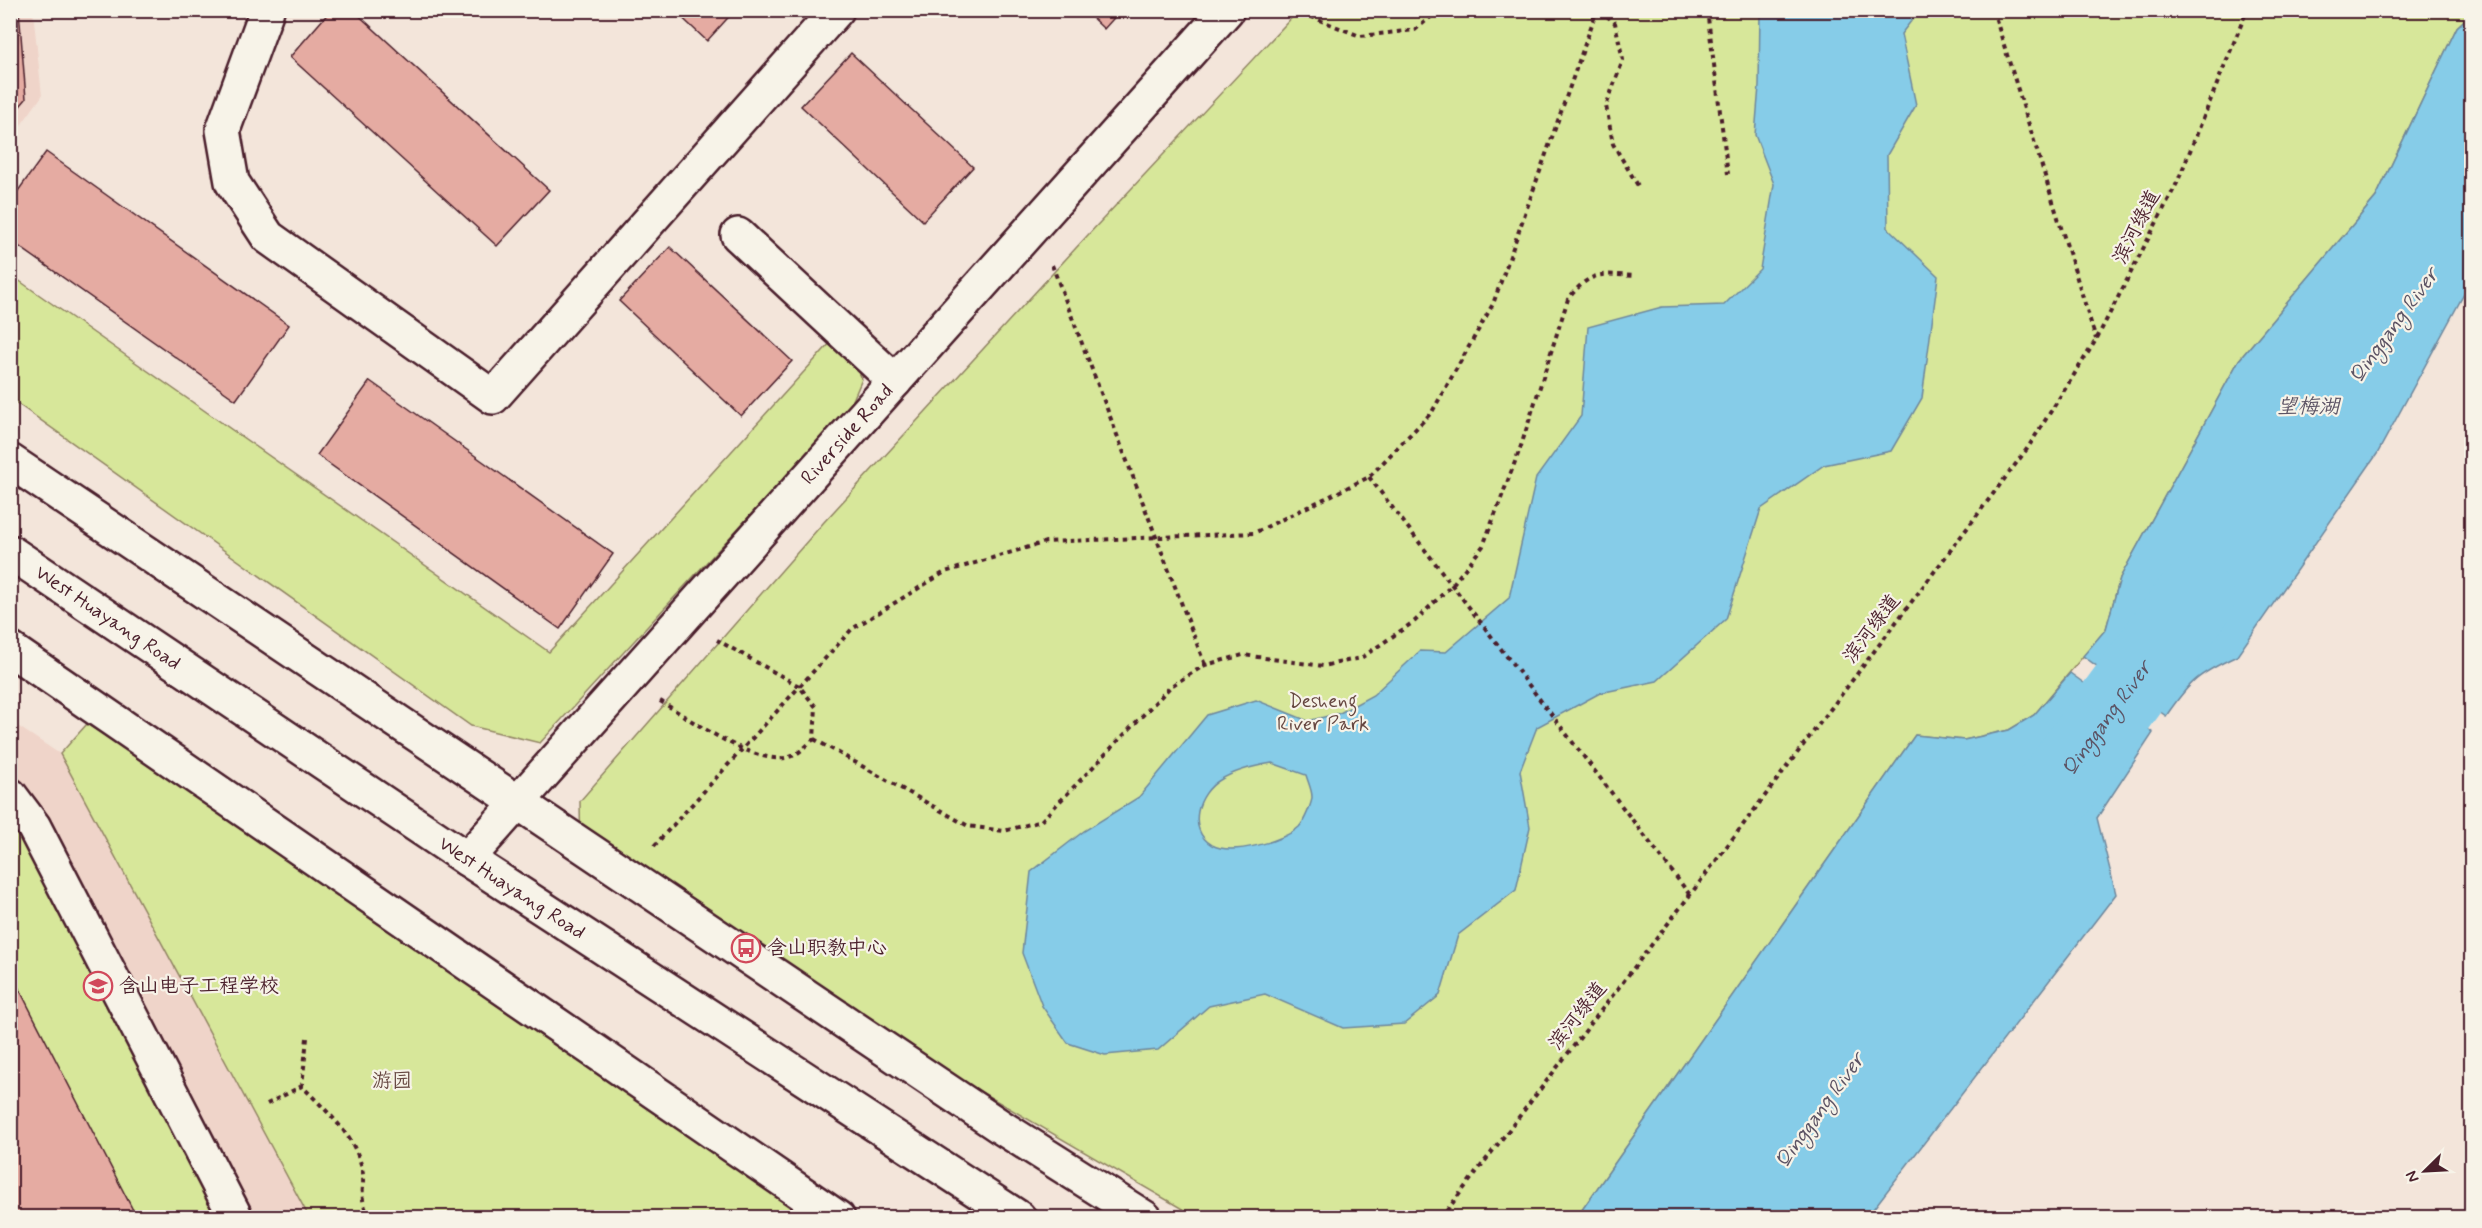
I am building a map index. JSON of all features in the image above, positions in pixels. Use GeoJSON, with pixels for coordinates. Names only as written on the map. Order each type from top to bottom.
{"type":"FeatureCollection","features":[{"type":"Feature","properties":{"kind":"street"},"geometry":{"type":"LineString","coordinates":[[267,10],[223,130],[231,182],[268,237],[493,397],[837,10]]}},
{"type":"Feature","properties":{"kind":"street","name":"Riverside Road"},"geometry":{"type":"LineString","coordinates":[[467,859],[1227,10]]}},
{"type":"Feature","properties":{"kind":"street"},"geometry":{"type":"LineString","coordinates":[[738,235],[895,381]]}},
{"type":"Feature","properties":{"kind":"street"},"geometry":{"type":"LineString","coordinates":[[10,461],[1001,1127],[1145,1218]]}},
{"type":"Feature","properties":{"kind":"street","name":"West Huayang Road"},"geometry":{"type":"LineString","coordinates":[[10,552],[467,859],[1018,1218]]}},
{"type":"Feature","properties":{"kind":"street"},"geometry":{"type":"LineString","coordinates":[[10,649],[838,1218]]}},
{"type":"Feature","properties":{"kind":"street"},"geometry":{"type":"LineString","coordinates":[[10,795],[34,826],[236,1218]]}},
{"type":"Feature","properties":{"kind":"path"},"geometry":{"type":"LineString","coordinates":[[1294,10],[1360,36],[1415,30],[1439,10]]}},
{"type":"Feature","properties":{"kind":"path"},"geometry":{"type":"LineString","coordinates":[[628,876],[852,628],[945,572],[1046,542],[1254,533],[1369,477],[1432,412],[1493,304],[1599,10],[1615,23],[1623,60],[1606,106],[1613,144],[1640,189]]}},
{"type":"Feature","properties":{"kind":"path"},"geometry":{"type":"LineString","coordinates":[[1707,10],[1728,174]]}},
{"type":"Feature","properties":{"kind":"path"},"geometry":{"type":"LineString","coordinates":[[1993,10],[2096,340]]}},
{"type":"Feature","properties":{"kind":"path","name":"滨河绿道"},"geometry":{"type":"LineString","coordinates":[[1441,1218],[1690,895],[2027,449],[2096,340],[2177,183],[2247,10]]}},
{"type":"Feature","properties":{"kind":"path"},"geometry":{"type":"LineString","coordinates":[[1036,224],[1205,665]]}},
{"type":"Feature","properties":{"kind":"path"},"geometry":{"type":"LineString","coordinates":[[814,739],[968,826],[1004,831],[1041,821],[1171,686],[1205,665],[1243,655],[1323,666],[1361,658],[1415,621],[1452,585],[1483,546],[1521,446],[1568,299],[1581,282],[1601,274],[1635,276]]}},
{"type":"Feature","properties":{"kind":"path"},"geometry":{"type":"LineString","coordinates":[[1369,477],[1690,895]]}},
{"type":"Feature","properties":{"kind":"path"},"geometry":{"type":"LineString","coordinates":[[626,681],[741,749],[766,759],[792,757],[814,739],[816,707],[799,686],[681,620]]}},
{"type":"Feature","properties":{"kind":"path"},"geometry":{"type":"LineString","coordinates":[[307,1038],[302,1086],[349,1135],[362,1168],[363,1206],[370,1218]]}},
{"type":"Feature","properties":{"kind":"path"},"geometry":{"type":"LineString","coordinates":[[267,1104],[302,1086]]}},
{"type":"Feature","properties":{"kind":"shaded area"},"geometry":{"type":"Polygon","coordinates":[[[11,11],[33,11],[42,96],[11,139],[11,11]]]}},
{"type":"Feature","properties":{"kind":"shaded area","name":"含山电子工程学校"},"geometry":{"type":"Polygon","coordinates":[[[10,721],[60,754],[309,1217],[11,1217],[10,721]]]}},
{"type":"Feature","properties":{"kind":"green space","name":"Desheng River Park"},"geometry":{"type":"Polygon","coordinates":[[[1298,11],[2471,11],[2471,14],[2457,27],[2376,197],[2239,360],[2120,578],[2106,629],[2034,715],[2009,730],[1964,740],[1915,735],[1577,1217],[1196,1217],[581,859],[580,801],[824,522],[1298,11]]]}},
{"type":"Feature","properties":{"kind":"green space"},"geometry":{"type":"Polygon","coordinates":[[[11,275],[549,652],[832,341],[852,355],[862,379],[850,407],[540,743],[471,726],[11,399],[11,275]]]}},
{"type":"Feature","properties":{"kind":"green space","name":"游园"},"geometry":{"type":"Polygon","coordinates":[[[87,724],[861,1217],[309,1217],[60,754],[87,724]]]}},
{"type":"Feature","properties":{"kind":"green space"},"geometry":{"type":"Polygon","coordinates":[[[10,822],[23,840],[225,1217],[11,1217],[10,822]]]}},
{"type":"Feature","properties":{"kind":"water"},"geometry":{"type":"Polygon","coordinates":[[[1760,11],[1919,11],[1901,34],[1916,105],[1887,155],[1888,228],[1938,276],[1922,398],[1891,451],[1824,465],[1761,509],[1726,619],[1657,681],[1600,693],[1537,727],[1520,771],[1530,827],[1516,890],[1458,935],[1440,995],[1404,1024],[1343,1028],[1265,994],[1209,1006],[1158,1050],[1105,1055],[1068,1043],[1042,1006],[1022,953],[1031,872],[1084,831],[1139,797],[1207,715],[1256,700],[1308,721],[1340,713],[1373,695],[1420,651],[1446,652],[1509,598],[1536,478],[1581,416],[1588,327],[1662,307],[1724,305],[1760,269],[1774,184],[1755,135],[1759,86],[1760,11]],[[1272,763],[1245,769],[1220,780],[1212,786],[1201,802],[1197,821],[1199,830],[1212,845],[1232,849],[1270,842],[1292,832],[1303,821],[1312,800],[1306,775],[1272,763]]]}},
{"type":"Feature","properties":{"kind":"water","name":"望梅湖"},"geometry":{"type":"Polygon","coordinates":[[[2471,14],[2471,281],[2377,454],[2237,656],[2196,680],[2166,716],[2083,656],[2106,629],[2120,578],[2239,360],[2376,197],[2457,27],[2471,14]]]}},
{"type":"Feature","properties":{"kind":"water"},"geometry":{"type":"Polygon","coordinates":[[[2070,673],[2153,733],[2097,818],[2116,894],[1867,1217],[1577,1217],[1915,735],[1964,740],[2009,730],[2034,715],[2070,673]]]}},
{"type":"Feature","properties":{"kind":"building"},"geometry":{"type":"Polygon","coordinates":[[[10,10],[19,10],[26,99],[10,118],[10,10]]]}},
{"type":"Feature","properties":{"kind":"building"},"geometry":{"type":"Polygon","coordinates":[[[331,10],[353,10],[549,190],[497,246],[290,57],[331,10]]]}},
{"type":"Feature","properties":{"kind":"building"},"geometry":{"type":"Polygon","coordinates":[[[674,10],[735,10],[707,41],[674,10]]]}},
{"type":"Feature","properties":{"kind":"building"},"geometry":{"type":"Polygon","coordinates":[[[1084,10],[1121,10],[1104,29],[1084,10]]]}},
{"type":"Feature","properties":{"kind":"building"},"geometry":{"type":"Polygon","coordinates":[[[851,53],[973,167],[923,221],[801,106],[851,53]]]}},
{"type":"Feature","properties":{"kind":"building"},"geometry":{"type":"Polygon","coordinates":[[[46,152],[289,325],[236,400],[10,240],[10,202],[46,152]]]}},
{"type":"Feature","properties":{"kind":"building"},"geometry":{"type":"Polygon","coordinates":[[[670,247],[792,361],[741,416],[619,301],[670,247]]]}},
{"type":"Feature","properties":{"kind":"building"},"geometry":{"type":"Polygon","coordinates":[[[370,381],[613,554],[560,629],[317,455],[370,381]]]}},
{"type":"Feature","properties":{"kind":"building"},"geometry":{"type":"Polygon","coordinates":[[[10,971],[137,1218],[10,1218],[10,971]]]}},
{"type":"Feature","properties":{"kind":"waterway","name":"Qinggang River"},"geometry":{"type":"LineString","coordinates":[[2052,794],[2194,600]]}},
{"type":"Feature","properties":{"kind":"place","name":"含山职教中心"},"geometry":{"type":"Point","coordinates":[746,948]}},
{"type":"Feature","properties":{"kind":"place","name":"含山电子工程学校"},"geometry":{"type":"Point","coordinates":[98,986]}}]}
